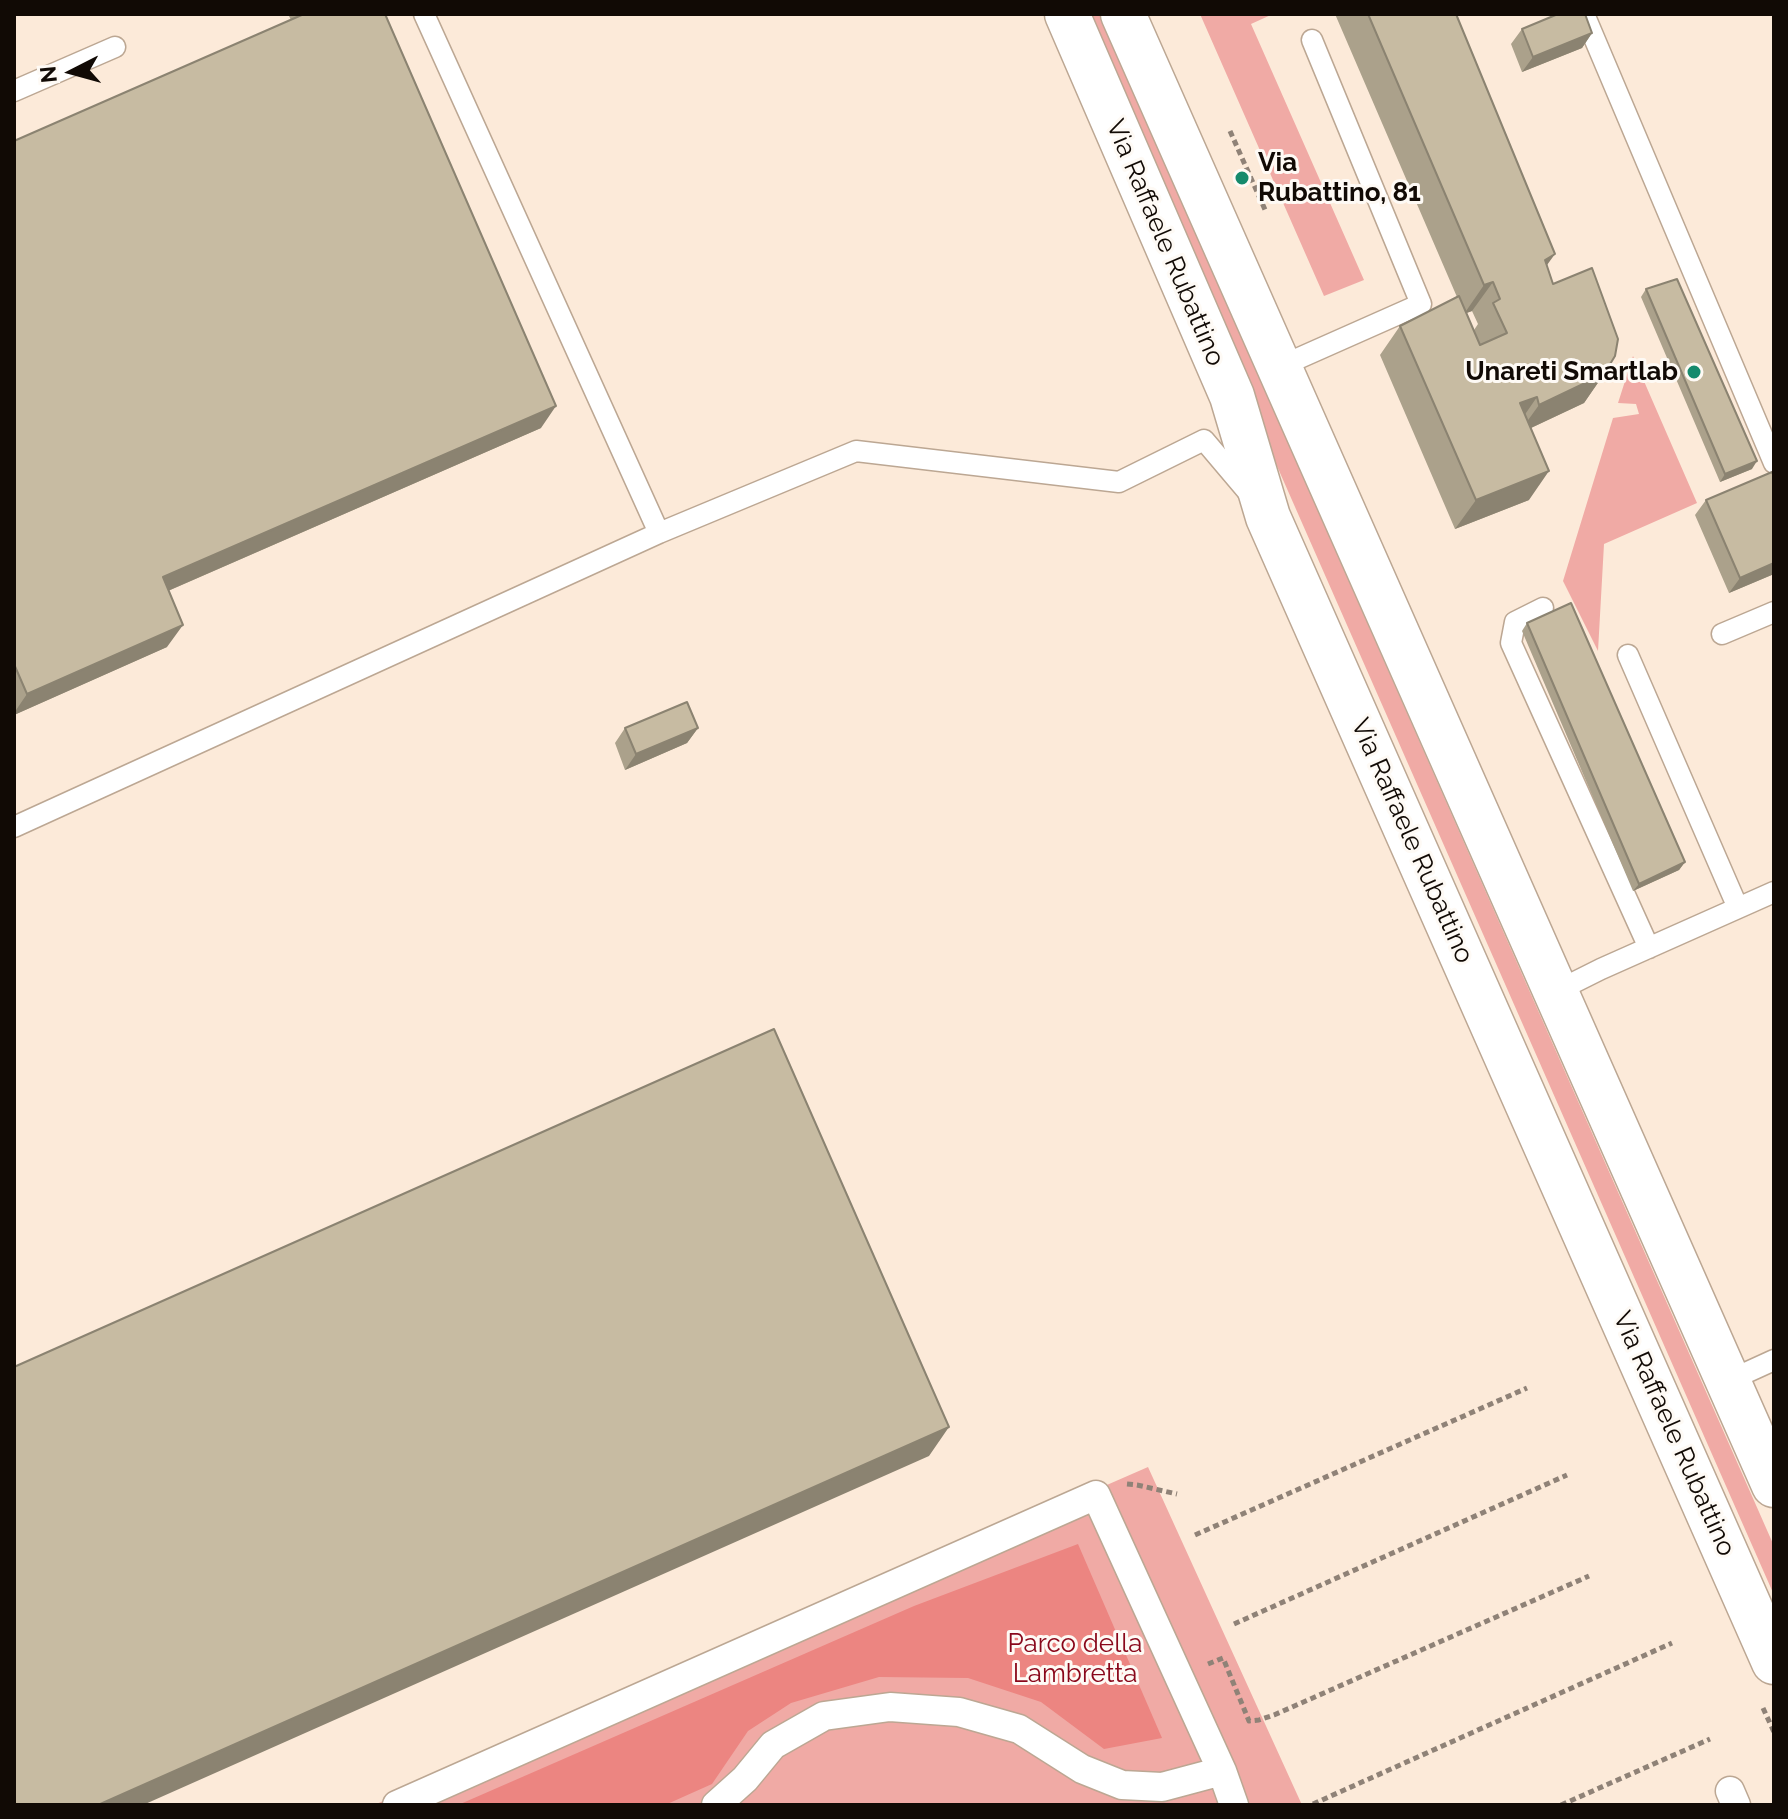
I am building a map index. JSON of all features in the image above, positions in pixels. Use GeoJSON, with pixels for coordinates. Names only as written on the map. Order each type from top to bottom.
{"type":"FeatureCollection","features":[{"type":"Feature","properties":{"kind":"street","name":"Via Raffaele Rubattino"},"geometry":{"type":"LineString","coordinates":[[1067,14],[1232,396],[1268,517],[1774,1662]]}},
{"type":"Feature","properties":{"kind":"street","name":"Via Raffaele Rubattino"},"geometry":{"type":"LineString","coordinates":[[1123,14],[1774,1485]]}},
{"type":"Feature","properties":{"kind":"street"},"geometry":{"type":"LineString","coordinates":[[397,1805],[1096,1495],[1222,1771],[1234,1805]]}},
{"type":"Feature","properties":{"kind":"street"},"geometry":{"type":"LineString","coordinates":[[716,1805],[745,1779],[773,1745],[798,1730],[824,1716],[890,1707],[959,1712],[1019,1729],[1082,1769],[1122,1785],[1162,1787],[1222,1771]]}},
{"type":"Feature","properties":{"kind":"lane"},"geometry":{"type":"LineString","coordinates":[[424,14],[659,533]]}},
{"type":"Feature","properties":{"kind":"lane"},"geometry":{"type":"LineString","coordinates":[[1584,14],[1774,463]]}},
{"type":"Feature","properties":{"kind":"lane"},"geometry":{"type":"LineString","coordinates":[[1279,367],[1421,304],[1312,40]]}},
{"type":"Feature","properties":{"kind":"lane"},"geometry":{"type":"LineString","coordinates":[[14,91],[115,47]]}},
{"type":"Feature","properties":{"kind":"lane"},"geometry":{"type":"LineString","coordinates":[[14,827],[659,533],[856,451],[1119,482],[1204,440],[1268,517]]}},
{"type":"Feature","properties":{"kind":"lane"},"geometry":{"type":"LineString","coordinates":[[1543,608],[1515,622],[1511,643],[1649,948]]}},
{"type":"Feature","properties":{"kind":"lane"},"geometry":{"type":"LineString","coordinates":[[1722,634],[1774,612]]}},
{"type":"Feature","properties":{"kind":"lane"},"geometry":{"type":"LineString","coordinates":[[1628,655],[1738,908]]}},
{"type":"Feature","properties":{"kind":"lane"},"geometry":{"type":"LineString","coordinates":[[1555,992],[1774,892]]}},
{"type":"Feature","properties":{"kind":"lane"},"geometry":{"type":"LineString","coordinates":[[1728,1381],[1774,1360]]}},
{"type":"Feature","properties":{"kind":"path"},"geometry":{"type":"LineString","coordinates":[[1230,131],[1266,212]]}},
{"type":"Feature","properties":{"kind":"path"},"geometry":{"type":"LineString","coordinates":[[1195,1535],[1527,1388]]}},
{"type":"Feature","properties":{"kind":"path"},"geometry":{"type":"LineString","coordinates":[[1234,1624],[1567,1475]]}},
{"type":"Feature","properties":{"kind":"path"},"geometry":{"type":"LineString","coordinates":[[1096,1495],[1122,1484],[1177,1494]]}},
{"type":"Feature","properties":{"kind":"path"},"geometry":{"type":"LineString","coordinates":[[1212,1677],[1207,1665],[1223,1658],[1249,1721],[1259,1720],[1589,1576]]}},
{"type":"Feature","properties":{"kind":"path"},"geometry":{"type":"LineString","coordinates":[[1313,1804],[1672,1643]]}},
{"type":"Feature","properties":{"kind":"path"},"geometry":{"type":"LineString","coordinates":[[1763,1708],[1774,1732]]}},
{"type":"Feature","properties":{"kind":"path"},"geometry":{"type":"LineString","coordinates":[[1561,1805],[1710,1739]]}},
{"type":"Feature","properties":{"kind":"green space"},"geometry":{"type":"Polygon","coordinates":[[[1078,14],[1099,14],[1774,1546],[1774,1595],[1078,14]]]}},
{"type":"Feature","properties":{"kind":"green space"},"geometry":{"type":"Polygon","coordinates":[[[1200,14],[1273,14],[1251,24],[1364,280],[1324,296],[1200,14]]]}},
{"type":"Feature","properties":{"kind":"green space"},"geometry":{"type":"Polygon","coordinates":[[[1633,356],[1697,503],[1604,544],[1598,651],[1563,581],[1613,418],[1639,414],[1636,404],[1618,403],[1633,356]]]}},
{"type":"Feature","properties":{"kind":"green space","name":"Parco della Lambretta"},"geometry":{"type":"Polygon","coordinates":[[[1148,1467],[1302,1805],[374,1805],[1148,1467]]]}},
{"type":"Feature","properties":{"kind":"green space"},"geometry":{"type":"Polygon","coordinates":[[[1078,1544],[1162,1738],[1104,1749],[1041,1702],[968,1678],[879,1677],[791,1703],[748,1731],[712,1784],[665,1805],[458,1805],[914,1606],[1078,1544]]]}},
{"type":"Feature","properties":{"kind":"building"},"geometry":{"type":"Polygon","coordinates":[[[304,14],[385,14],[556,406],[163,577],[183,625],[27,694],[14,664],[14,141],[304,14]]]}},
{"type":"Feature","properties":{"kind":"building"},"geometry":{"type":"Polygon","coordinates":[[[1368,14],[1456,14],[1555,254],[1545,260],[1553,284],[1592,268],[1618,339],[1615,356],[1604,374],[1539,405],[1537,397],[1520,403],[1549,471],[1476,500],[1400,326],[1459,296],[1480,345],[1507,333],[1493,303],[1500,299],[1493,282],[1484,285],[1368,14]]]}},
{"type":"Feature","properties":{"kind":"building"},"geometry":{"type":"Polygon","coordinates":[[[1558,14],[1585,14],[1592,33],[1533,57],[1522,29],[1558,14]]]}},
{"type":"Feature","properties":{"kind":"building"},"geometry":{"type":"Polygon","coordinates":[[[1677,279],[1757,461],[1725,474],[1646,289],[1677,279]]]}},
{"type":"Feature","properties":{"kind":"building"},"geometry":{"type":"Polygon","coordinates":[[[1772,472],[1774,563],[1740,578],[1706,500],[1772,472]]]}},
{"type":"Feature","properties":{"kind":"building"},"geometry":{"type":"Polygon","coordinates":[[[1571,603],[1685,862],[1639,884],[1527,623],[1571,603]]]}},
{"type":"Feature","properties":{"kind":"building"},"geometry":{"type":"Polygon","coordinates":[[[687,702],[698,728],[636,754],[625,728],[687,702]]]}},
{"type":"Feature","properties":{"kind":"building"},"geometry":{"type":"Polygon","coordinates":[[[774,1029],[949,1427],[98,1805],[14,1805],[14,1367],[774,1029]]]}},
{"type":"Feature","properties":{"kind":"place","name":"Via Rubattino, 81"},"geometry":{"type":"Point","coordinates":[1242,178]}},
{"type":"Feature","properties":{"kind":"place","name":"Unareti Smartlab"},"geometry":{"type":"Point","coordinates":[1694,372]}}]}
